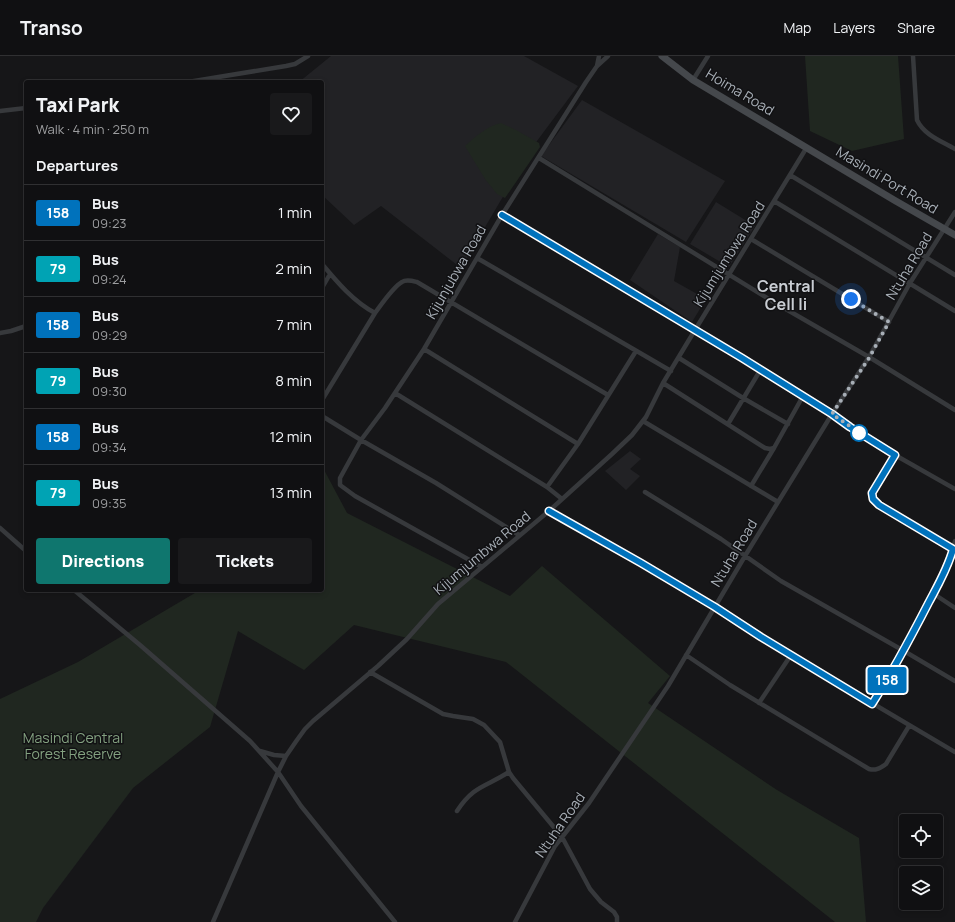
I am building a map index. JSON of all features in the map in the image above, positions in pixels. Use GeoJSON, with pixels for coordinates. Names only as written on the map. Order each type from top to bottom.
{"type":"FeatureCollection","features":[{"type":"Feature","properties":{"kind":"main road","name":"Hoima Road"},"geometry":{"type":"LineString","coordinates":[[662,56],[694,80],[807,147]]}},
{"type":"Feature","properties":{"kind":"main road","name":"Masindi Port Road"},"geometry":{"type":"LineString","coordinates":[[807,147],[955,235]]}},
{"type":"Feature","properties":{"kind":"street"},"geometry":{"type":"LineString","coordinates":[[208,80],[295,64],[308,56]]}},
{"type":"Feature","properties":{"kind":"street"},"geometry":{"type":"LineString","coordinates":[[597,66],[599,56]]}},
{"type":"Feature","properties":{"kind":"street","name":"Kijunjubwa Road"},"geometry":{"type":"LineString","coordinates":[[482,567],[355,496],[341,486],[340,481],[361,440],[395,393],[424,349],[502,215],[597,66],[608,56]]}},
{"type":"Feature","properties":{"kind":"street"},"geometry":{"type":"LineString","coordinates":[[694,80],[708,56]]}},
{"type":"Feature","properties":{"kind":"street"},"geometry":{"type":"LineString","coordinates":[[914,56],[917,120],[924,132],[955,149]]}},
{"type":"Feature","properties":{"kind":"street"},"geometry":{"type":"LineString","coordinates":[[0,111],[24,108]]}},
{"type":"Feature","properties":{"kind":"street","name":"Kijumjumbwa Road"},"geometry":{"type":"LineString","coordinates":[[213,922],[278,772],[286,756],[309,725],[407,639],[438,604],[549,511],[632,435],[643,421],[695,330],[807,147]]}},
{"type":"Feature","properties":{"kind":"street"},"geometry":{"type":"LineString","coordinates":[[539,158],[729,275],[955,410]]}},
{"type":"Feature","properties":{"kind":"street"},"geometry":{"type":"LineString","coordinates":[[790,175],[955,275]]}},
{"type":"Feature","properties":{"kind":"street"},"geometry":{"type":"LineString","coordinates":[[774,201],[955,311]]}},
{"type":"Feature","properties":{"kind":"street","name":"Ntuha Road"},"geometry":{"type":"LineString","coordinates":[[515,922],[552,852],[562,837],[582,813],[657,703],[832,414],[869,358],[910,283],[955,212]]}},
{"type":"Feature","properties":{"kind":"street"},"geometry":{"type":"LineString","coordinates":[[502,215],[761,369],[895,455],[955,489]]}},
{"type":"Feature","properties":{"kind":"street"},"geometry":{"type":"LineString","coordinates":[[751,239],[889,322]]}},
{"type":"Feature","properties":{"kind":"street"},"geometry":{"type":"LineString","coordinates":[[477,258],[671,371]]}},
{"type":"Feature","properties":{"kind":"street"},"geometry":{"type":"LineString","coordinates":[[324,266],[359,304],[375,313]]}},
{"type":"Feature","properties":{"kind":"street"},"geometry":{"type":"LineString","coordinates":[[324,284],[330,274]]}},
{"type":"Feature","properties":{"kind":"street"},"geometry":{"type":"LineString","coordinates":[[324,397],[375,313],[386,298],[402,282],[410,280],[417,282],[452,302],[608,395]]}},
{"type":"Feature","properties":{"kind":"street"},"geometry":{"type":"LineString","coordinates":[[0,333],[24,327]]}},
{"type":"Feature","properties":{"kind":"street"},"geometry":{"type":"LineString","coordinates":[[424,349],[578,444]]}},
{"type":"Feature","properties":{"kind":"street"},"geometry":{"type":"LineString","coordinates":[[547,487],[578,444],[636,351]]}},
{"type":"Feature","properties":{"kind":"street"},"geometry":{"type":"LineString","coordinates":[[679,358],[788,424]]}},
{"type":"Feature","properties":{"kind":"street"},"geometry":{"type":"LineString","coordinates":[[728,424],[761,369]]}},
{"type":"Feature","properties":{"kind":"street"},"geometry":{"type":"LineString","coordinates":[[664,383],[765,448],[774,448]]}},
{"type":"Feature","properties":{"kind":"street"},"geometry":{"type":"LineString","coordinates":[[395,393],[547,487],[562,499]]}},
{"type":"Feature","properties":{"kind":"street"},"geometry":{"type":"LineString","coordinates":[[751,486],[803,396]]}},
{"type":"Feature","properties":{"kind":"street"},"geometry":{"type":"LineString","coordinates":[[324,417],[436,483],[519,535]]}},
{"type":"Feature","properties":{"kind":"street"},"geometry":{"type":"LineString","coordinates":[[643,421],[778,502]]}},
{"type":"Feature","properties":{"kind":"street"},"geometry":{"type":"LineString","coordinates":[[895,455],[872,493],[873,499],[879,505],[953,549]]}},
{"type":"Feature","properties":{"kind":"street"},"geometry":{"type":"LineString","coordinates":[[645,492],[715,536],[781,581],[955,681]]}},
{"type":"Feature","properties":{"kind":"street"},"geometry":{"type":"LineString","coordinates":[[549,511],[641,563],[872,704],[955,752]]}},
{"type":"Feature","properties":{"kind":"street"},"geometry":{"type":"LineString","coordinates":[[0,528],[24,549]]}},
{"type":"Feature","properties":{"kind":"street"},"geometry":{"type":"LineString","coordinates":[[872,704],[904,651],[934,594],[951,557],[955,541]]}},
{"type":"Feature","properties":{"kind":"street"},"geometry":{"type":"LineString","coordinates":[[76,592],[220,713],[260,751],[278,772],[301,806],[395,922]]}},
{"type":"Feature","properties":{"kind":"street"},"geometry":{"type":"LineString","coordinates":[[934,594],[955,608]]}},
{"type":"Feature","properties":{"kind":"street"},"geometry":{"type":"LineString","coordinates":[[686,655],[730,685],[863,767],[869,769],[880,769],[886,764],[909,726]]}},
{"type":"Feature","properties":{"kind":"street"},"geometry":{"type":"LineString","coordinates":[[759,703],[791,655]]}},
{"type":"Feature","properties":{"kind":"street"},"geometry":{"type":"LineString","coordinates":[[370,672],[443,714],[470,718],[479,721],[500,742],[513,778],[562,837],[590,889],[601,902],[614,912],[617,922]]}},
{"type":"Feature","properties":{"kind":"street"},"geometry":{"type":"LineString","coordinates":[[260,751],[274,755],[286,756]]}},
{"type":"Feature","properties":{"kind":"street"},"geometry":{"type":"LineString","coordinates":[[457,811],[465,800],[477,789],[510,772]]}},
{"type":"Feature","properties":{"kind":"shaded area"},"geometry":{"type":"Polygon","coordinates":[[[331,56],[524,56],[578,86],[531,149],[461,268],[381,206],[354,225],[324,197],[324,80],[301,80],[331,56]]]}},
{"type":"Feature","properties":{"kind":"shaded area"},"geometry":{"type":"Polygon","coordinates":[[[582,100],[725,181],[686,242],[541,156],[582,100]]]}},
{"type":"Feature","properties":{"kind":"shaded area"},"geometry":{"type":"Polygon","coordinates":[[[716,202],[755,226],[729,267],[690,244],[716,202]]]}},
{"type":"Feature","properties":{"kind":"shaded area"},"geometry":{"type":"Polygon","coordinates":[[[658,234],[680,247],[674,281],[706,299],[692,322],[630,280],[658,234]]]}},
{"type":"Feature","properties":{"kind":"shaded area"},"geometry":{"type":"Polygon","coordinates":[[[630,451],[641,459],[630,469],[640,476],[626,490],[605,471],[630,451]]]}},
{"type":"Feature","properties":{"kind":"green space"},"geometry":{"type":"Polygon","coordinates":[[[805,56],[898,56],[904,139],[852,151],[810,131],[805,56]]]}},
{"type":"Feature","properties":{"kind":"green space"},"geometry":{"type":"Polygon","coordinates":[[[501,123],[539,143],[540,147],[505,198],[497,194],[485,179],[465,146],[486,129],[501,123]]]}},
{"type":"Feature","properties":{"kind":"green space","name":"Masindi Central Forest Reserve"},"geometry":{"type":"Polygon","coordinates":[[[324,470],[347,513],[510,596],[542,566],[670,676],[648,703],[777,790],[859,838],[866,922],[835,922],[506,662],[354,625],[304,670],[238,631],[210,727],[133,788],[43,908],[36,922],[0,922],[0,699],[78,662],[197,592],[324,592],[324,470]]]}},
{"type":"Feature","properties":{"kind":"bus line","name":"158"},"geometry":{"type":"LineString","coordinates":[[502,215],[742,358],[895,455],[872,493],[873,499],[879,505],[953,549],[940,582],[904,651],[872,704],[761,637],[715,607],[549,511]]}},
{"type":"Feature","properties":{"kind":"district","name":"Central Cell Ii"},"geometry":{"type":"Point","coordinates":[786,295]}},
{"type":"Feature","properties":{"kind":"route"},"geometry":{"type":"LineString","coordinates":[[851,299],[889,322],[869,358],[832,414],[863,435],[859,433]]}}]}
